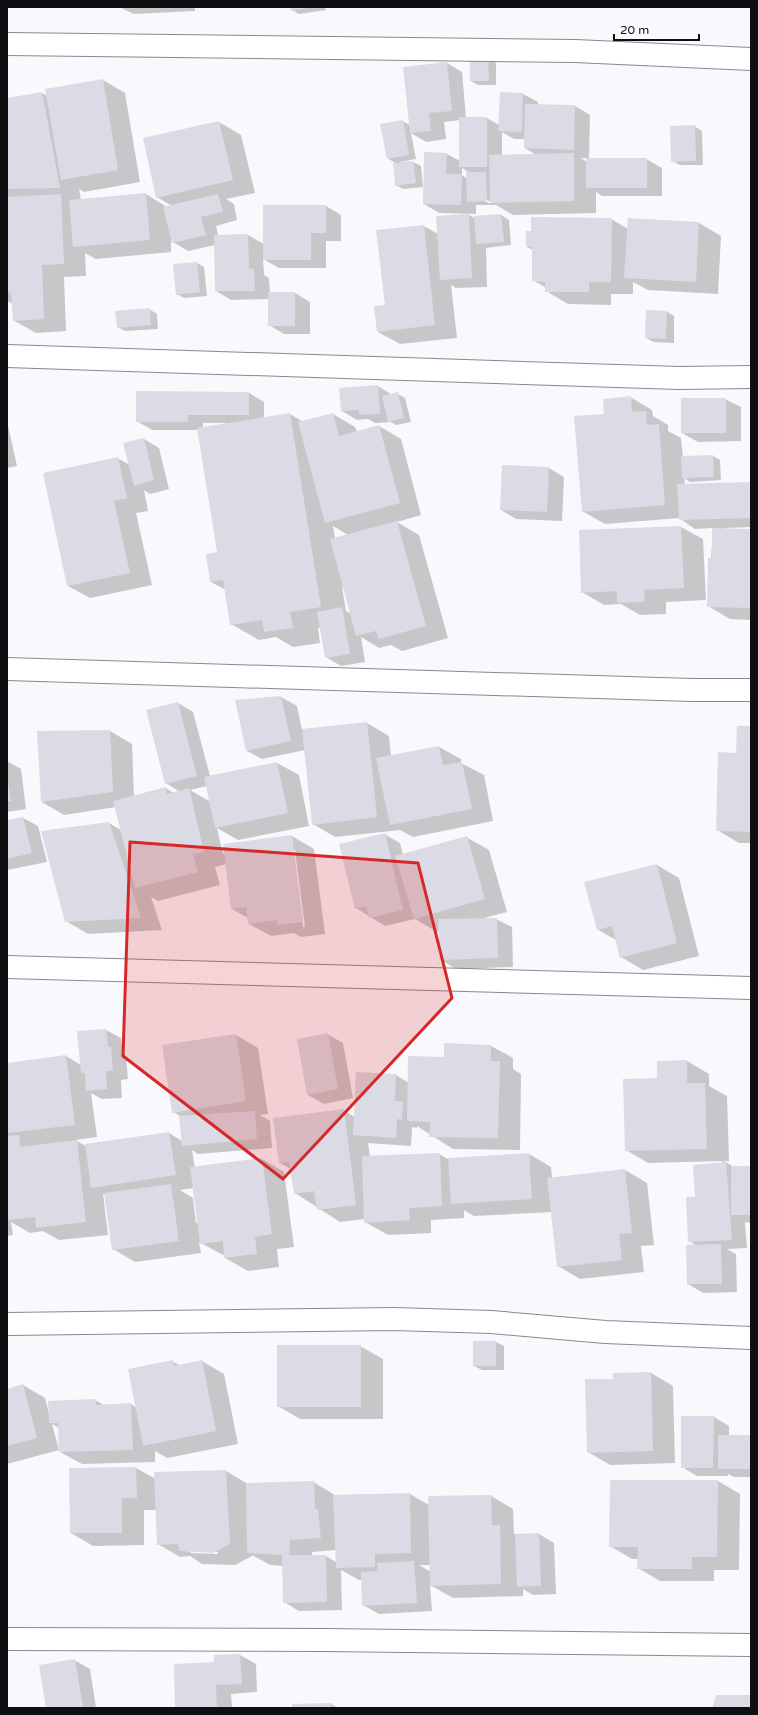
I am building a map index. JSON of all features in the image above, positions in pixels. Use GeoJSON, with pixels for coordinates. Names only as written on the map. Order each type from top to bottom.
{"type":"FeatureCollection","features":[{"type":"Feature","properties":{"kind":"street"},"geometry":{"type":"LineString","coordinates":[[7,44],[575,51],[751,59]]}},
{"type":"Feature","properties":{"kind":"street"},"geometry":{"type":"LineString","coordinates":[[7,356],[680,378],[751,377]]}},
{"type":"Feature","properties":{"kind":"street"},"geometry":{"type":"LineString","coordinates":[[7,669],[628,688],[751,690]]}},
{"type":"Feature","properties":{"kind":"street"},"geometry":{"type":"LineString","coordinates":[[7,967],[751,988]]}},
{"type":"Feature","properties":{"kind":"street"},"geometry":{"type":"LineString","coordinates":[[7,1324],[394,1319],[491,1322],[605,1332],[751,1338]]}},
{"type":"Feature","properties":{"kind":"street"},"geometry":{"type":"LineString","coordinates":[[7,1639],[324,1640],[751,1645]]}},
{"type":"Feature","properties":{"kind":"highlighted area"},"geometry":{"type":"Polygon","coordinates":[[[130,842],[418,863],[452,998],[283,1179],[123,1056],[130,842]]]}},
{"type":"Feature","properties":{"kind":"building"},"geometry":{"type":"Polygon","coordinates":[[[290,7],[307,7],[307,8],[291,11],[290,7]]]}},
{"type":"Feature","properties":{"kind":"building"},"geometry":{"type":"Polygon","coordinates":[[[470,57],[488,57],[489,81],[470,81],[470,57]]]}},
{"type":"Feature","properties":{"kind":"building"},"geometry":{"type":"Polygon","coordinates":[[[447,62],[452,111],[429,113],[431,131],[410,133],[403,67],[447,62]]]}},
{"type":"Feature","properties":{"kind":"building"},"geometry":{"type":"Polygon","coordinates":[[[103,79],[118,170],[61,180],[45,89],[103,79]]]}},
{"type":"Feature","properties":{"kind":"building"},"geometry":{"type":"Polygon","coordinates":[[[42,92],[60,188],[7,189],[7,98],[42,92]]]}},
{"type":"Feature","properties":{"kind":"building"},"geometry":{"type":"Polygon","coordinates":[[[500,92],[523,93],[522,132],[498,131],[500,92]]]}},
{"type":"Feature","properties":{"kind":"building"},"geometry":{"type":"Polygon","coordinates":[[[525,104],[575,105],[574,150],[524,148],[525,104]]]}},
{"type":"Feature","properties":{"kind":"building"},"geometry":{"type":"Polygon","coordinates":[[[459,117],[487,117],[487,167],[459,167],[459,117]]]}},
{"type":"Feature","properties":{"kind":"building"},"geometry":{"type":"Polygon","coordinates":[[[403,120],[409,155],[387,159],[380,124],[403,120]]]}},
{"type":"Feature","properties":{"kind":"building"},"geometry":{"type":"Polygon","coordinates":[[[219,121],[233,180],[156,198],[143,138],[219,121]]]}},
{"type":"Feature","properties":{"kind":"building"},"geometry":{"type":"Polygon","coordinates":[[[695,125],[696,161],[671,162],[670,126],[695,125]]]}},
{"type":"Feature","properties":{"kind":"building"},"geometry":{"type":"Polygon","coordinates":[[[424,152],[447,153],[446,174],[462,174],[461,205],[423,204],[424,152]]]}},
{"type":"Feature","properties":{"kind":"building"},"geometry":{"type":"Polygon","coordinates":[[[574,153],[574,201],[490,203],[489,155],[574,153]]]}},
{"type":"Feature","properties":{"kind":"building"},"geometry":{"type":"Polygon","coordinates":[[[586,158],[647,158],[647,188],[586,188],[586,158]]]}},
{"type":"Feature","properties":{"kind":"building"},"geometry":{"type":"Polygon","coordinates":[[[413,161],[416,183],[395,186],[393,163],[413,161]]]}},
{"type":"Feature","properties":{"kind":"building"},"geometry":{"type":"Polygon","coordinates":[[[466,172],[486,172],[487,201],[467,202],[466,172]]]}},
{"type":"Feature","properties":{"kind":"building"},"geometry":{"type":"Polygon","coordinates":[[[146,193],[150,240],[73,247],[69,200],[146,193]]]}},
{"type":"Feature","properties":{"kind":"building"},"geometry":{"type":"Polygon","coordinates":[[[61,194],[64,264],[42,265],[44,319],[13,321],[11,292],[7,293],[7,197],[61,194]]]}},
{"type":"Feature","properties":{"kind":"building"},"geometry":{"type":"Polygon","coordinates":[[[218,194],[223,212],[201,217],[206,235],[172,243],[163,207],[218,194]]]}},
{"type":"Feature","properties":{"kind":"building"},"geometry":{"type":"Polygon","coordinates":[[[263,205],[326,205],[326,233],[311,233],[311,260],[263,260],[263,205]]]}},
{"type":"Feature","properties":{"kind":"building"},"geometry":{"type":"Polygon","coordinates":[[[469,214],[472,278],[440,280],[436,216],[469,214]]]}},
{"type":"Feature","properties":{"kind":"building"},"geometry":{"type":"Polygon","coordinates":[[[501,214],[504,242],[476,244],[474,216],[501,214]]]}},
{"type":"Feature","properties":{"kind":"building"},"geometry":{"type":"Polygon","coordinates":[[[531,217],[612,218],[611,282],[589,282],[589,292],[545,292],[545,282],[532,281],[532,247],[526,247],[526,231],[531,231],[531,217]]]}},
{"type":"Feature","properties":{"kind":"building"},"geometry":{"type":"Polygon","coordinates":[[[628,218],[699,222],[696,282],[624,278],[628,218]]]}},
{"type":"Feature","properties":{"kind":"building"},"geometry":{"type":"Polygon","coordinates":[[[424,225],[435,325],[377,332],[374,306],[385,305],[376,230],[424,225]]]}},
{"type":"Feature","properties":{"kind":"building"},"geometry":{"type":"Polygon","coordinates":[[[248,234],[249,269],[254,268],[255,291],[215,291],[214,235],[248,234]]]}},
{"type":"Feature","properties":{"kind":"building"},"geometry":{"type":"Polygon","coordinates":[[[197,262],[200,292],[176,295],[173,264],[197,262]]]}},
{"type":"Feature","properties":{"kind":"building"},"geometry":{"type":"Polygon","coordinates":[[[268,292],[295,292],[295,326],[268,326],[268,292]]]}},
{"type":"Feature","properties":{"kind":"building"},"geometry":{"type":"Polygon","coordinates":[[[150,308],[151,325],[117,328],[115,311],[150,308]]]}},
{"type":"Feature","properties":{"kind":"building"},"geometry":{"type":"Polygon","coordinates":[[[646,310],[667,311],[666,339],[645,338],[646,310]]]}},
{"type":"Feature","properties":{"kind":"building"},"geometry":{"type":"Polygon","coordinates":[[[378,385],[380,414],[359,415],[359,410],[341,411],[339,388],[378,385]]]}},
{"type":"Feature","properties":{"kind":"building"},"geometry":{"type":"Polygon","coordinates":[[[136,391],[249,392],[249,415],[188,415],[188,422],[136,422],[136,391]]]}},
{"type":"Feature","properties":{"kind":"building"},"geometry":{"type":"Polygon","coordinates":[[[398,392],[404,418],[388,422],[382,396],[398,392]]]}},
{"type":"Feature","properties":{"kind":"building"},"geometry":{"type":"Polygon","coordinates":[[[631,396],[632,412],[646,411],[647,425],[659,424],[665,505],[582,512],[574,416],[604,414],[603,399],[631,396]]]}},
{"type":"Feature","properties":{"kind":"building"},"geometry":{"type":"Polygon","coordinates":[[[681,398],[726,398],[726,433],[681,433],[681,398]]]}},
{"type":"Feature","properties":{"kind":"building"},"geometry":{"type":"Polygon","coordinates":[[[290,413],[321,607],[290,612],[293,628],[264,632],[262,620],[230,625],[223,580],[210,582],[206,554],[217,552],[197,428],[290,413]]]}},
{"type":"Feature","properties":{"kind":"building"},"geometry":{"type":"Polygon","coordinates":[[[333,413],[339,436],[379,425],[400,503],[325,523],[298,422],[333,413]]]}},
{"type":"Feature","properties":{"kind":"building"},"geometry":{"type":"Polygon","coordinates":[[[144,438],[154,480],[134,486],[123,443],[144,438]]]}},
{"type":"Feature","properties":{"kind":"building"},"geometry":{"type":"Polygon","coordinates":[[[713,455],[714,477],[682,478],[681,456],[713,455]]]}},
{"type":"Feature","properties":{"kind":"building"},"geometry":{"type":"Polygon","coordinates":[[[118,457],[127,498],[114,501],[130,573],[67,586],[43,473],[118,457]]]}},
{"type":"Feature","properties":{"kind":"building"},"geometry":{"type":"Polygon","coordinates":[[[502,465],[549,467],[547,512],[500,510],[502,465]]]}},
{"type":"Feature","properties":{"kind":"building"},"geometry":{"type":"Polygon","coordinates":[[[750,482],[751,518],[679,520],[677,484],[750,482]]]}},
{"type":"Feature","properties":{"kind":"building"},"geometry":{"type":"Polygon","coordinates":[[[397,521],[426,626],[379,639],[376,631],[356,636],[330,539],[397,521]]]}},
{"type":"Feature","properties":{"kind":"building"},"geometry":{"type":"Polygon","coordinates":[[[681,526],[684,588],[644,590],[645,602],[617,603],[617,591],[581,593],[579,530],[681,526]]]}},
{"type":"Feature","properties":{"kind":"building"},"geometry":{"type":"Polygon","coordinates":[[[712,528],[751,529],[751,608],[707,607],[708,558],[712,558],[712,528]]]}},
{"type":"Feature","properties":{"kind":"building"},"geometry":{"type":"Polygon","coordinates":[[[342,607],[350,654],[325,658],[317,612],[342,607]]]}},
{"type":"Feature","properties":{"kind":"building"},"geometry":{"type":"Polygon","coordinates":[[[281,696],[291,741],[246,751],[235,700],[281,696]]]}},
{"type":"Feature","properties":{"kind":"building"},"geometry":{"type":"Polygon","coordinates":[[[178,702],[197,776],[165,784],[146,710],[178,702]]]}},
{"type":"Feature","properties":{"kind":"building"},"geometry":{"type":"Polygon","coordinates":[[[367,722],[377,817],[312,825],[302,729],[367,722]]]}},
{"type":"Feature","properties":{"kind":"building"},"geometry":{"type":"Polygon","coordinates":[[[737,726],[751,726],[751,832],[716,831],[718,752],[736,753],[737,726]]]}},
{"type":"Feature","properties":{"kind":"building"},"geometry":{"type":"Polygon","coordinates":[[[110,730],[113,792],[41,802],[37,731],[110,730]]]}},
{"type":"Feature","properties":{"kind":"building"},"geometry":{"type":"Polygon","coordinates":[[[439,746],[443,765],[462,762],[472,809],[390,825],[376,758],[439,746]]]}},
{"type":"Feature","properties":{"kind":"building"},"geometry":{"type":"Polygon","coordinates":[[[277,762],[288,813],[215,828],[204,777],[277,762]]]}},
{"type":"Feature","properties":{"kind":"building"},"geometry":{"type":"Polygon","coordinates":[[[7,776],[11,801],[7,801],[7,776]]]}},
{"type":"Feature","properties":{"kind":"building"},"geometry":{"type":"Polygon","coordinates":[[[166,787],[167,794],[189,788],[204,852],[193,854],[198,872],[135,888],[113,801],[166,787]]]}},
{"type":"Feature","properties":{"kind":"building"},"geometry":{"type":"Polygon","coordinates":[[[23,817],[32,853],[7,859],[7,820],[23,817]]]}},
{"type":"Feature","properties":{"kind":"building"},"geometry":{"type":"Polygon","coordinates":[[[109,822],[141,918],[65,922],[41,831],[109,822]]]}},
{"type":"Feature","properties":{"kind":"building"},"geometry":{"type":"Polygon","coordinates":[[[385,833],[403,910],[369,918],[366,906],[355,909],[339,844],[385,833]]]}},
{"type":"Feature","properties":{"kind":"building"},"geometry":{"type":"Polygon","coordinates":[[[292,835],[303,922],[278,925],[277,920],[248,924],[246,907],[231,909],[223,844],[292,835]]]}},
{"type":"Feature","properties":{"kind":"building"},"geometry":{"type":"Polygon","coordinates":[[[467,836],[485,899],[414,919],[395,856],[467,836]]]}},
{"type":"Feature","properties":{"kind":"building"},"geometry":{"type":"Polygon","coordinates":[[[657,864],[677,943],[620,958],[612,926],[597,930],[584,882],[657,864]]]}},
{"type":"Feature","properties":{"kind":"building"},"geometry":{"type":"Polygon","coordinates":[[[497,918],[498,958],[440,960],[438,919],[497,918]]]}},
{"type":"Feature","properties":{"kind":"building"},"geometry":{"type":"Polygon","coordinates":[[[106,1029],[108,1047],[111,1047],[113,1071],[106,1071],[107,1089],[86,1091],[85,1073],[81,1073],[77,1031],[106,1029]]]}},
{"type":"Feature","properties":{"kind":"building"},"geometry":{"type":"Polygon","coordinates":[[[328,1033],[338,1089],[307,1095],[297,1039],[328,1033]]]}},
{"type":"Feature","properties":{"kind":"building"},"geometry":{"type":"Polygon","coordinates":[[[236,1034],[246,1101],[172,1113],[162,1045],[236,1034]]]}},
{"type":"Feature","properties":{"kind":"building"},"geometry":{"type":"Polygon","coordinates":[[[444,1043],[491,1045],[491,1061],[500,1061],[498,1138],[429,1137],[430,1122],[407,1121],[408,1056],[444,1057],[444,1043]]]}},
{"type":"Feature","properties":{"kind":"building"},"geometry":{"type":"Polygon","coordinates":[[[66,1055],[75,1125],[7,1133],[7,1063],[66,1055]]]}},
{"type":"Feature","properties":{"kind":"building"},"geometry":{"type":"Polygon","coordinates":[[[687,1060],[687,1083],[705,1083],[707,1149],[625,1151],[623,1079],[657,1078],[657,1061],[687,1060]]]}},
{"type":"Feature","properties":{"kind":"building"},"geometry":{"type":"Polygon","coordinates":[[[356,1072],[396,1074],[395,1101],[403,1101],[402,1120],[397,1119],[396,1138],[353,1135],[356,1072]]]}},
{"type":"Feature","properties":{"kind":"building"},"geometry":{"type":"Polygon","coordinates":[[[344,1109],[356,1205],[317,1210],[314,1191],[294,1194],[289,1162],[279,1163],[273,1118],[344,1109]]]}},
{"type":"Feature","properties":{"kind":"building"},"geometry":{"type":"Polygon","coordinates":[[[255,1111],[257,1139],[182,1146],[179,1116],[255,1111]]]}},
{"type":"Feature","properties":{"kind":"building"},"geometry":{"type":"Polygon","coordinates":[[[169,1132],[176,1175],[91,1188],[85,1144],[169,1132]]]}},
{"type":"Feature","properties":{"kind":"building"},"geometry":{"type":"Polygon","coordinates":[[[19,1135],[20,1147],[77,1140],[86,1222],[36,1228],[35,1217],[7,1220],[7,1136],[19,1135]]]}},
{"type":"Feature","properties":{"kind":"building"},"geometry":{"type":"Polygon","coordinates":[[[440,1153],[442,1206],[409,1208],[410,1220],[364,1223],[362,1156],[440,1153]]]}},
{"type":"Feature","properties":{"kind":"building"},"geometry":{"type":"Polygon","coordinates":[[[529,1153],[532,1199],[451,1204],[448,1158],[529,1153]]]}},
{"type":"Feature","properties":{"kind":"building"},"geometry":{"type":"Polygon","coordinates":[[[262,1158],[272,1234],[255,1237],[257,1254],[224,1258],[223,1241],[200,1244],[190,1167],[262,1158]]]}},
{"type":"Feature","properties":{"kind":"building"},"geometry":{"type":"Polygon","coordinates":[[[726,1162],[732,1240],[688,1242],[686,1197],[695,1197],[693,1165],[726,1162]]]}},
{"type":"Feature","properties":{"kind":"building"},"geometry":{"type":"Polygon","coordinates":[[[731,1166],[751,1166],[751,1215],[731,1215],[731,1166]]]}},
{"type":"Feature","properties":{"kind":"building"},"geometry":{"type":"Polygon","coordinates":[[[625,1169],[632,1233],[619,1234],[622,1260],[557,1267],[547,1178],[625,1169]]]}},
{"type":"Feature","properties":{"kind":"building"},"geometry":{"type":"Polygon","coordinates":[[[171,1184],[179,1241],[112,1250],[104,1193],[171,1184]]]}},
{"type":"Feature","properties":{"kind":"building"},"geometry":{"type":"Polygon","coordinates":[[[721,1244],[722,1284],[687,1284],[686,1245],[721,1244]]]}},
{"type":"Feature","properties":{"kind":"building"},"geometry":{"type":"Polygon","coordinates":[[[473,1341],[496,1341],[496,1366],[473,1366],[473,1341]]]}},
{"type":"Feature","properties":{"kind":"building"},"geometry":{"type":"Polygon","coordinates":[[[277,1345],[361,1345],[361,1407],[277,1407],[277,1345]]]}},
{"type":"Feature","properties":{"kind":"building"},"geometry":{"type":"Polygon","coordinates":[[[173,1360],[174,1366],[202,1360],[216,1431],[143,1446],[128,1369],[173,1360]]]}},
{"type":"Feature","properties":{"kind":"building"},"geometry":{"type":"Polygon","coordinates":[[[651,1372],[653,1451],[587,1453],[585,1379],[613,1379],[613,1373],[651,1372]]]}},
{"type":"Feature","properties":{"kind":"building"},"geometry":{"type":"Polygon","coordinates":[[[23,1384],[37,1438],[7,1446],[7,1389],[23,1384]]]}},
{"type":"Feature","properties":{"kind":"building"},"geometry":{"type":"Polygon","coordinates":[[[95,1399],[96,1405],[131,1403],[133,1450],[59,1452],[58,1423],[49,1423],[48,1401],[95,1399]]]}},
{"type":"Feature","properties":{"kind":"building"},"geometry":{"type":"Polygon","coordinates":[[[681,1416],[714,1416],[713,1468],[681,1468],[681,1416]]]}},
{"type":"Feature","properties":{"kind":"building"},"geometry":{"type":"Polygon","coordinates":[[[718,1435],[751,1435],[751,1469],[718,1469],[718,1435]]]}},
{"type":"Feature","properties":{"kind":"building"},"geometry":{"type":"Polygon","coordinates":[[[136,1467],[137,1498],[122,1498],[122,1533],[70,1533],[69,1468],[136,1467]]]}},
{"type":"Feature","properties":{"kind":"building"},"geometry":{"type":"Polygon","coordinates":[[[226,1470],[230,1544],[213,1553],[179,1551],[178,1544],[157,1545],[154,1472],[226,1470]]]}},
{"type":"Feature","properties":{"kind":"building"},"geometry":{"type":"Polygon","coordinates":[[[610,1480],[718,1480],[717,1557],[692,1557],[692,1569],[637,1569],[638,1547],[609,1547],[610,1480]]]}},
{"type":"Feature","properties":{"kind":"building"},"geometry":{"type":"Polygon","coordinates":[[[314,1481],[315,1509],[318,1509],[321,1538],[290,1540],[289,1555],[326,1555],[327,1602],[283,1603],[282,1555],[247,1553],[246,1483],[314,1481]]]}},
{"type":"Feature","properties":{"kind":"building"},"geometry":{"type":"Polygon","coordinates":[[[410,1493],[411,1553],[375,1554],[375,1567],[336,1568],[333,1495],[410,1493]]]}},
{"type":"Feature","properties":{"kind":"building"},"geometry":{"type":"Polygon","coordinates":[[[491,1495],[492,1525],[500,1525],[501,1584],[430,1586],[428,1496],[491,1495]]]}},
{"type":"Feature","properties":{"kind":"building"},"geometry":{"type":"Polygon","coordinates":[[[539,1533],[541,1586],[517,1587],[515,1534],[539,1533]]]}},
{"type":"Feature","properties":{"kind":"building"},"geometry":{"type":"Polygon","coordinates":[[[414,1561],[417,1603],[362,1606],[361,1572],[378,1571],[377,1563],[414,1561]]]}},
{"type":"Feature","properties":{"kind":"building"},"geometry":{"type":"Polygon","coordinates":[[[240,1654],[242,1684],[216,1685],[217,1708],[175,1708],[174,1664],[214,1662],[214,1655],[240,1654]]]}},
{"type":"Feature","properties":{"kind":"building"},"geometry":{"type":"Polygon","coordinates":[[[75,1659],[83,1708],[46,1708],[39,1665],[75,1659]]]}},
{"type":"Feature","properties":{"kind":"building"},"geometry":{"type":"Polygon","coordinates":[[[716,1695],[751,1695],[751,1708],[712,1708],[716,1695]]]}},
{"type":"Feature","properties":{"kind":"building"},"geometry":{"type":"Polygon","coordinates":[[[331,1703],[331,1708],[292,1708],[292,1704],[331,1703]]]}}]}
